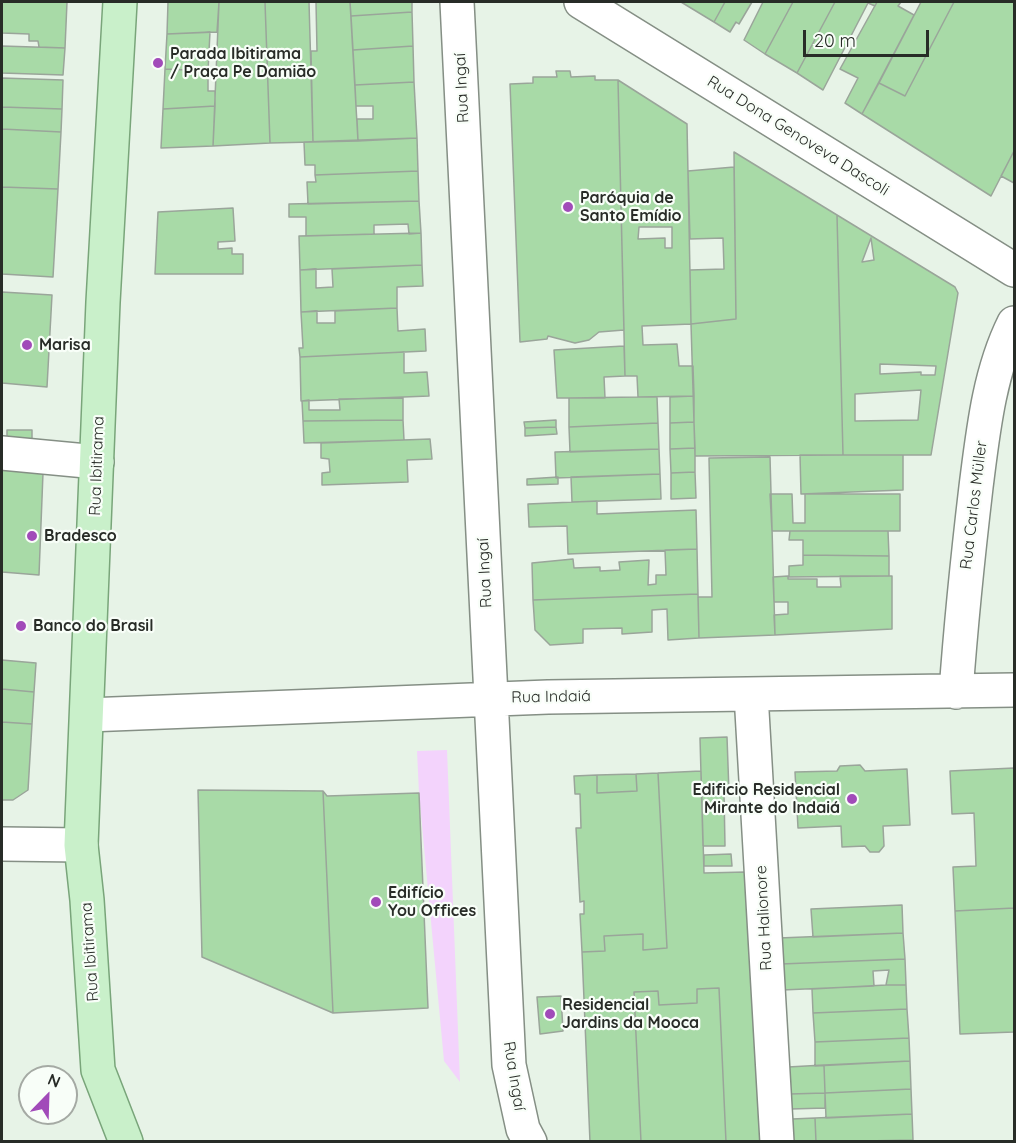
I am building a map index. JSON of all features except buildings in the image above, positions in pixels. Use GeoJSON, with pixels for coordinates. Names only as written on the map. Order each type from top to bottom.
{"type":"FeatureCollection","features":[{"type":"Feature","properties":{"kind":"main road","name":"Rua Ibitirama"},"geometry":{"type":"LineString","coordinates":[[120,2],[81,845],[87,900],[98,1070],[126,1142]]}},
{"type":"Feature","properties":{"kind":"street","name":"Rua Ingaí"},"geometry":{"type":"LineString","coordinates":[[458,2],[509,1065],[523,1129],[530,1142]]}},
{"type":"Feature","properties":{"kind":"street","name":"Rua Dona Genoveva Dascoli"},"geometry":{"type":"LineString","coordinates":[[581,2],[1014,270]]}},
{"type":"Feature","properties":{"kind":"street","name":"Rua Carlos Müller"},"geometry":{"type":"LineString","coordinates":[[956,692],[966,569],[982,436],[1002,351],[1014,323]]}},
{"type":"Feature","properties":{"kind":"street"},"geometry":{"type":"LineString","coordinates":[[2,453],[97,462]]}},
{"type":"Feature","properties":{"kind":"street","name":"Rua Indaiá"},"geometry":{"type":"LineString","coordinates":[[87,715],[492,699],[1014,690]]}},
{"type":"Feature","properties":{"kind":"street","name":"Rua Halionore"},"geometry":{"type":"LineString","coordinates":[[751,694],[777,1142]]}},
{"type":"Feature","properties":{"kind":"street"},"geometry":{"type":"LineString","coordinates":[[2,844],[81,845]]}},
{"type":"Feature","properties":{"kind":"shaded area"},"geometry":{"type":"Polygon","coordinates":[[[447,750],[460,1082],[444,1061],[417,751],[447,750]]]}},
{"type":"Feature","properties":{"kind":"place","name":"Parada Ibitirama / Praça Pe Damião"},"geometry":{"type":"Point","coordinates":[158,63]}},
{"type":"Feature","properties":{"kind":"place","name":"Paróquia de Santo Emídio"},"geometry":{"type":"Point","coordinates":[568,207]}},
{"type":"Feature","properties":{"kind":"place","name":"Marisa"},"geometry":{"type":"Point","coordinates":[27,345]}},
{"type":"Feature","properties":{"kind":"place","name":"Bradesco"},"geometry":{"type":"Point","coordinates":[32,536]}},
{"type":"Feature","properties":{"kind":"place","name":"Banco do Brasil"},"geometry":{"type":"Point","coordinates":[21,626]}},
{"type":"Feature","properties":{"kind":"place","name":"Edificio Residencial Mirante do Indaiá"},"geometry":{"type":"Point","coordinates":[852,799]}},
{"type":"Feature","properties":{"kind":"place","name":"Edifício You Offices"},"geometry":{"type":"Point","coordinates":[376,902]}},
{"type":"Feature","properties":{"kind":"place","name":"Residencial Jardins da Mooca"},"geometry":{"type":"Point","coordinates":[550,1014]}}]}
